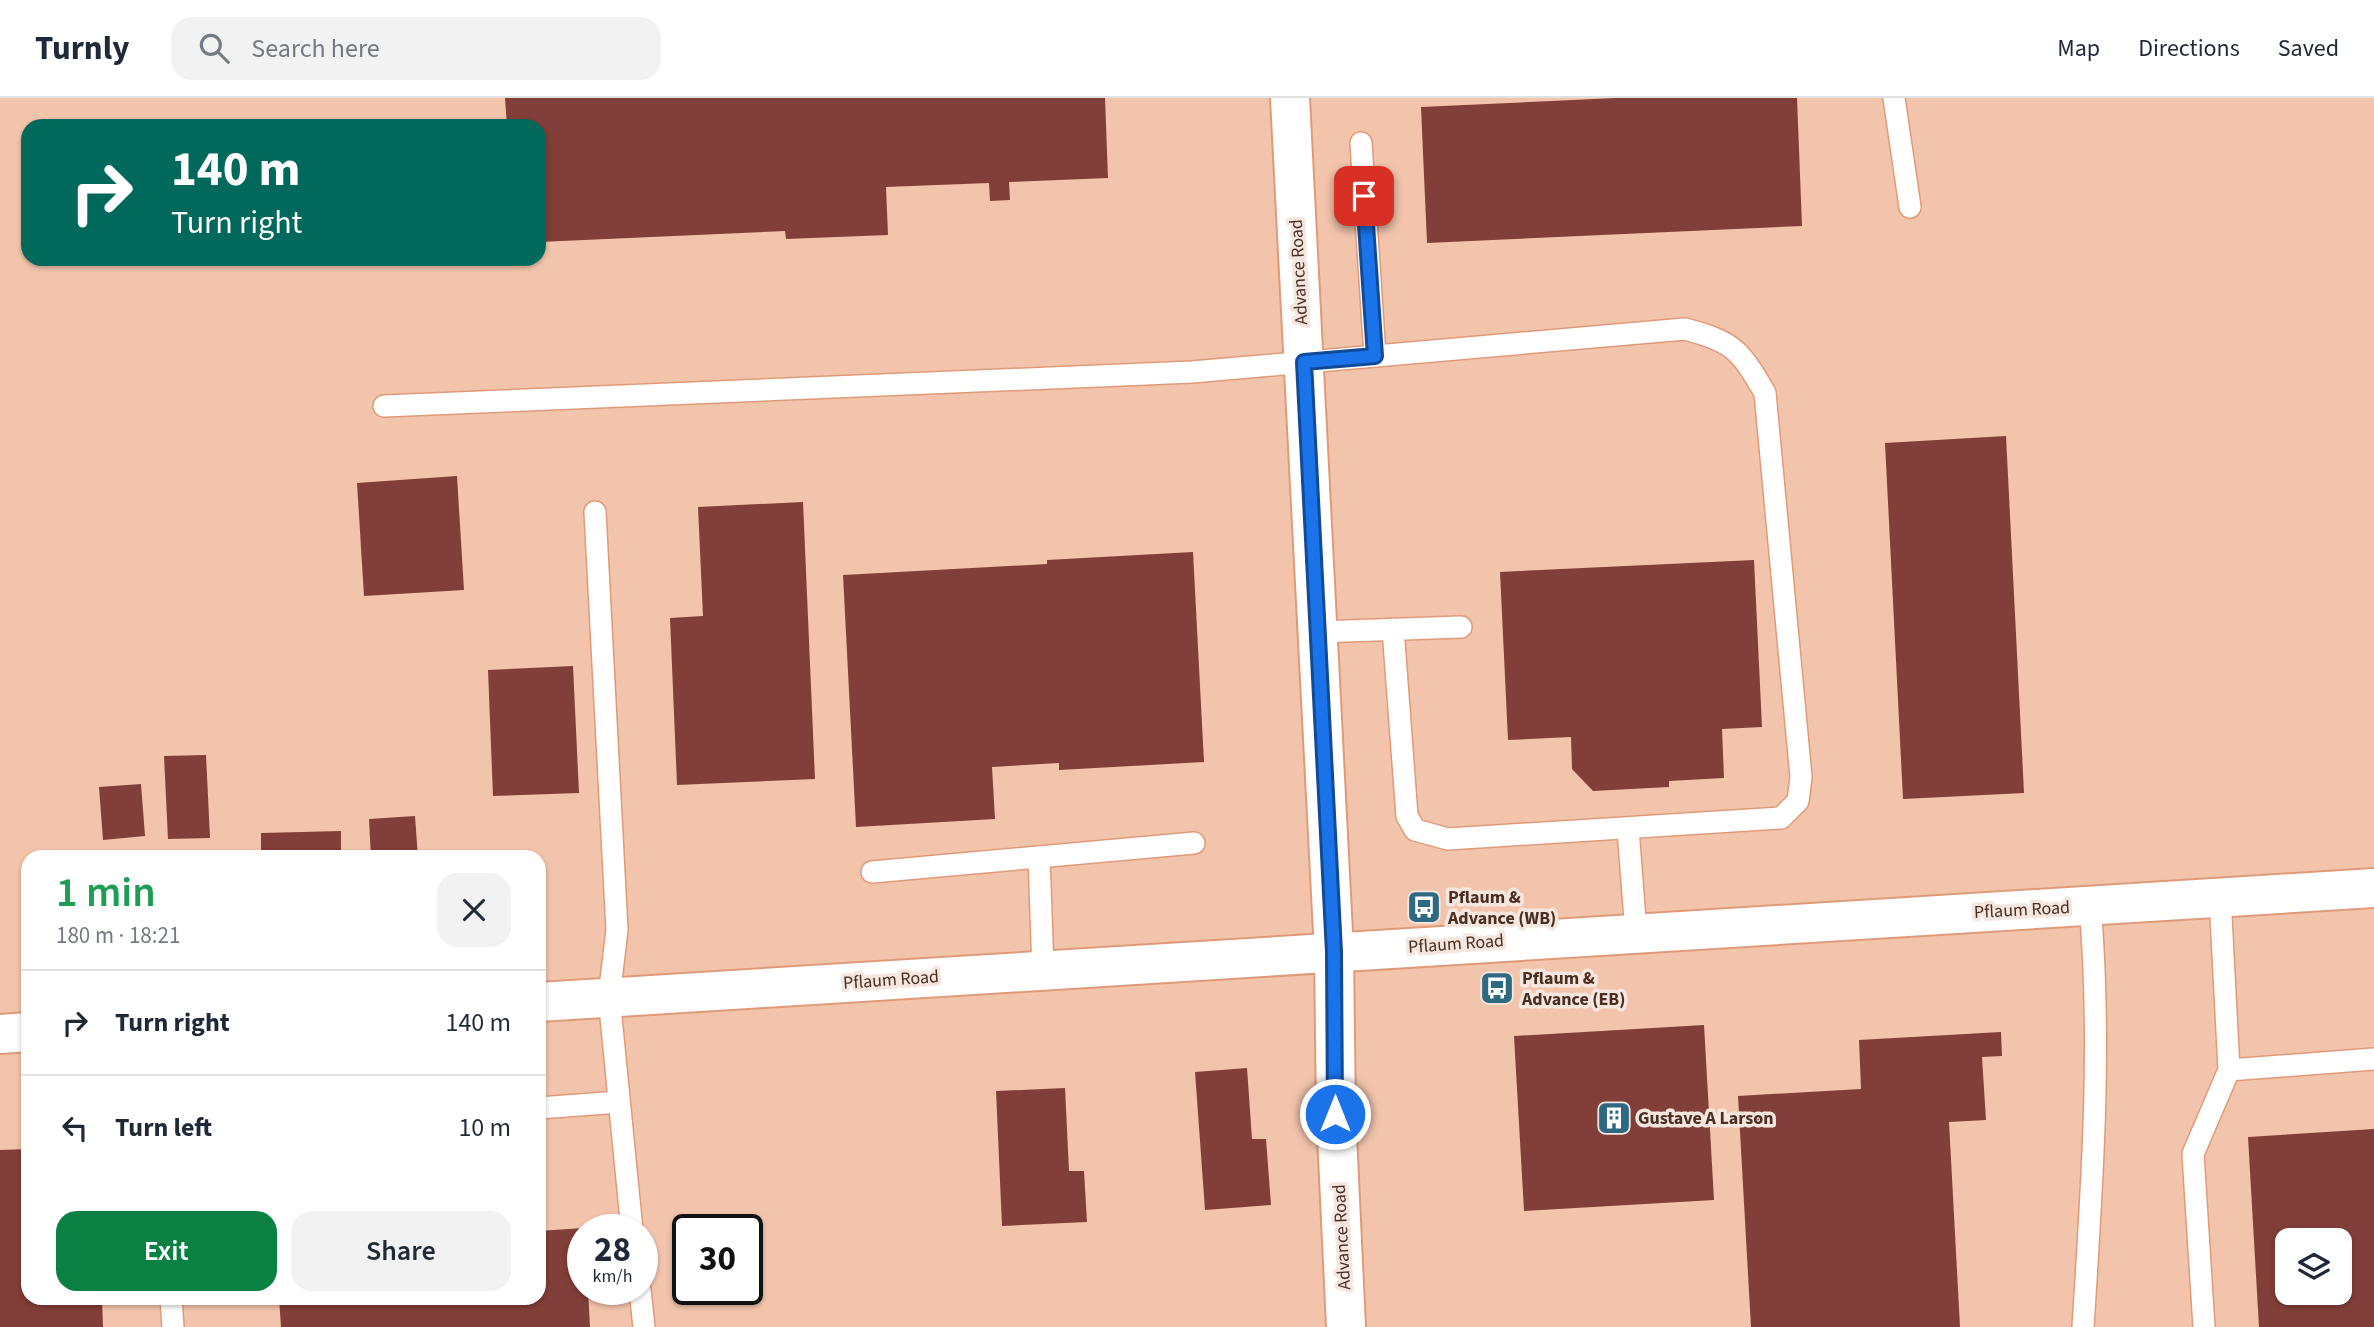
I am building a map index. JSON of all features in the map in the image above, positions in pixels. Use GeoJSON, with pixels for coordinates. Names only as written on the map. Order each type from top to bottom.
{"type":"FeatureCollection","features":[{"type":"Feature","properties":{"kind":"street","name":"Advance Road"},"geometry":{"type":"LineString","coordinates":[[1290,98],[1334,952],[1335,1114],[1346,1327]]}},
{"type":"Feature","properties":{"kind":"street","name":"Pflaum Road"},"geometry":{"type":"LineString","coordinates":[[546,1002],[2374,888]]}},
{"type":"Feature","properties":{"kind":"street"},"geometry":{"type":"LineString","coordinates":[[0,1034],[21,1032]]}},
{"type":"Feature","properties":{"kind":"lane"},"geometry":{"type":"LineString","coordinates":[[1894,98],[1910,207]]}},
{"type":"Feature","properties":{"kind":"lane"},"geometry":{"type":"LineString","coordinates":[[1361,143],[1375,356]]}},
{"type":"Feature","properties":{"kind":"lane"},"geometry":{"type":"LineString","coordinates":[[384,406],[1192,372],[1685,330],[1719,338],[1744,357],[1765,393],[1801,777],[1798,801],[1781,818],[1448,839],[1415,830],[1407,816],[1393,629]]}},
{"type":"Feature","properties":{"kind":"lane"},"geometry":{"type":"LineString","coordinates":[[596,512],[617,930],[609,997],[630,1214]]}},
{"type":"Feature","properties":{"kind":"lane"},"geometry":{"type":"LineString","coordinates":[[1317,632],[1461,627]]}},
{"type":"Feature","properties":{"kind":"lane"},"geometry":{"type":"LineString","coordinates":[[1628,829],[1636,933]]}},
{"type":"Feature","properties":{"kind":"lane"},"geometry":{"type":"LineString","coordinates":[[872,872],[1194,843]]}},
{"type":"Feature","properties":{"kind":"lane"},"geometry":{"type":"LineString","coordinates":[[1039,857],[1043,970]]}},
{"type":"Feature","properties":{"kind":"lane"},"geometry":{"type":"LineString","coordinates":[[2204,1327],[2193,1154],[2229,1070],[2220,897]]}},
{"type":"Feature","properties":{"kind":"lane"},"geometry":{"type":"LineString","coordinates":[[2083,1327],[2097,1070],[2096,970],[2090,905]]}},
{"type":"Feature","properties":{"kind":"lane"},"geometry":{"type":"LineString","coordinates":[[2229,1070],[2374,1059]]}},
{"type":"Feature","properties":{"kind":"lane"},"geometry":{"type":"LineString","coordinates":[[546,1107],[619,1102]]}},
{"type":"Feature","properties":{"kind":"lane"},"geometry":{"type":"LineString","coordinates":[[171,1305],[173,1327]]}},
{"type":"Feature","properties":{"kind":"lane"},"geometry":{"type":"LineString","coordinates":[[642,1305],[644,1327]]}},
{"type":"Feature","properties":{"kind":"shaded area"},"geometry":{"type":"Polygon","coordinates":[[[0,98],[2374,98],[2374,1327],[0,1327],[0,98]]]}},
{"type":"Feature","properties":{"kind":"building"},"geometry":{"type":"Polygon","coordinates":[[[505,98],[1105,98],[1108,178],[1009,182],[1010,200],[990,201],[989,183],[886,187],[888,235],[786,239],[785,231],[546,242],[546,119],[506,119],[505,98]]]}},
{"type":"Feature","properties":{"kind":"building"},"geometry":{"type":"Polygon","coordinates":[[[1616,98],[1797,98],[1802,226],[1427,243],[1421,107],[1616,98]]]}},
{"type":"Feature","properties":{"kind":"building"},"geometry":{"type":"Polygon","coordinates":[[[2006,436],[2024,793],[1903,799],[1885,443],[2006,436]]]}},
{"type":"Feature","properties":{"kind":"building"},"geometry":{"type":"Polygon","coordinates":[[[457,476],[464,590],[364,596],[357,483],[457,476]]]}},
{"type":"Feature","properties":{"kind":"building"},"geometry":{"type":"Polygon","coordinates":[[[803,502],[815,779],[677,785],[670,618],[703,616],[698,507],[803,502]]]}},
{"type":"Feature","properties":{"kind":"building"},"geometry":{"type":"Polygon","coordinates":[[[1193,552],[1204,762],[1059,770],[1059,763],[992,767],[995,819],[856,827],[843,575],[1047,564],[1047,560],[1193,552]]]}},
{"type":"Feature","properties":{"kind":"building"},"geometry":{"type":"Polygon","coordinates":[[[1754,560],[1762,727],[1722,729],[1724,778],[1669,781],[1669,787],[1593,791],[1572,769],[1571,737],[1508,740],[1500,572],[1754,560]]]}},
{"type":"Feature","properties":{"kind":"building"},"geometry":{"type":"Polygon","coordinates":[[[573,666],[579,793],[493,796],[488,670],[573,666]]]}},
{"type":"Feature","properties":{"kind":"building"},"geometry":{"type":"Polygon","coordinates":[[[206,755],[210,838],[168,839],[164,756],[206,755]]]}},
{"type":"Feature","properties":{"kind":"building"},"geometry":{"type":"Polygon","coordinates":[[[141,784],[145,836],[103,840],[99,787],[141,784]]]}},
{"type":"Feature","properties":{"kind":"building"},"geometry":{"type":"Polygon","coordinates":[[[415,816],[417,850],[371,850],[369,819],[415,816]]]}},
{"type":"Feature","properties":{"kind":"building"},"geometry":{"type":"Polygon","coordinates":[[[341,831],[341,850],[261,850],[261,833],[341,831]]]}},
{"type":"Feature","properties":{"kind":"building","name":"Gustave A Larson"},"geometry":{"type":"Polygon","coordinates":[[[1704,1025],[1714,1200],[1524,1211],[1514,1036],[1704,1025]]]}},
{"type":"Feature","properties":{"kind":"building"},"geometry":{"type":"Polygon","coordinates":[[[2001,1032],[2002,1056],[1982,1057],[1986,1120],[1949,1122],[1960,1327],[1751,1327],[1738,1096],[1861,1089],[1859,1040],[2001,1032]]]}},
{"type":"Feature","properties":{"kind":"building"},"geometry":{"type":"Polygon","coordinates":[[[1247,1068],[1252,1139],[1266,1139],[1271,1205],[1205,1210],[1195,1072],[1247,1068]]]}},
{"type":"Feature","properties":{"kind":"building"},"geometry":{"type":"Polygon","coordinates":[[[1065,1088],[1069,1171],[1084,1171],[1087,1222],[1002,1226],[996,1091],[1065,1088]]]}},
{"type":"Feature","properties":{"kind":"building"},"geometry":{"type":"Polygon","coordinates":[[[2374,1129],[2374,1327],[2259,1327],[2248,1137],[2374,1129]]]}},
{"type":"Feature","properties":{"kind":"building"},"geometry":{"type":"Polygon","coordinates":[[[21,1149],[21,1305],[102,1305],[103,1327],[0,1327],[0,1150],[21,1149]]]}},
{"type":"Feature","properties":{"kind":"building"},"geometry":{"type":"Polygon","coordinates":[[[567,1229],[567,1305],[589,1305],[590,1327],[281,1327],[279,1305],[546,1305],[546,1231],[567,1229]]]}},
{"type":"Feature","properties":{"kind":"place","name":"Pflaum & Advance (WB)"},"geometry":{"type":"Point","coordinates":[1424,907]}},
{"type":"Feature","properties":{"kind":"place","name":"Pflaum & Advance (EB)"},"geometry":{"type":"Point","coordinates":[1497,988]}},
{"type":"Feature","properties":{"kind":"place","name":"Gustave A Larson"},"geometry":{"type":"Point","coordinates":[1614,1118]}},
{"type":"Feature","properties":{"kind":"route"},"geometry":{"type":"LineString","coordinates":[[1335,1114],[1334,952],[1304,362],[1375,356],[1364,196]]}}]}
